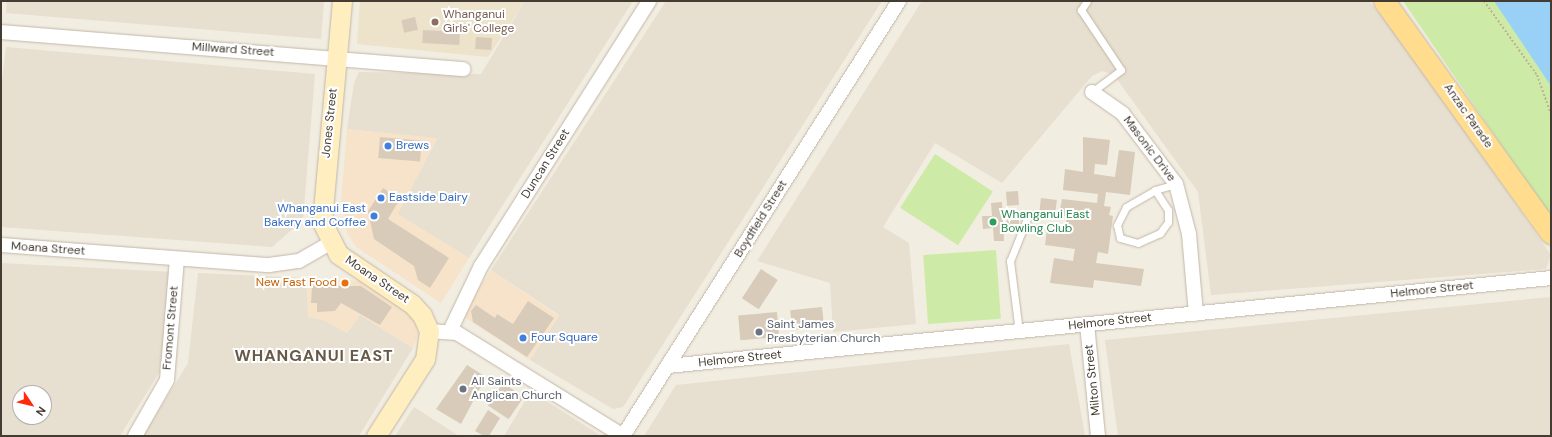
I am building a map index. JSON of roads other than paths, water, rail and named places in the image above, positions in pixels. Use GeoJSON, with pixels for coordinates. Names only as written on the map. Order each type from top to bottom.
{"type":"FeatureCollection","features":[{"type":"Feature","properties":{"kind":"main road","name":"Jones Street"},"geometry":{"type":"LineString","coordinates":[[330,243],[322,222],[321,208],[342,1]]}},
{"type":"Feature","properties":{"kind":"main road","name":"Anzac Parade"},"geometry":{"type":"LineString","coordinates":[[1384,1],[1551,233]]}},
{"type":"Feature","properties":{"kind":"main road","name":"Moana Street"},"geometry":{"type":"LineString","coordinates":[[330,243],[348,262],[412,304],[422,315],[429,331]]}},
{"type":"Feature","properties":{"kind":"main road"},"geometry":{"type":"LineString","coordinates":[[376,436],[425,359],[429,331]]}},
{"type":"Feature","properties":{"kind":"street","name":"Duncan Street"},"geometry":{"type":"LineString","coordinates":[[450,331],[481,266],[649,1]]}},
{"type":"Feature","properties":{"kind":"street","name":"Boydfield Street"},"geometry":{"type":"LineString","coordinates":[[623,436],[899,1]]}},
{"type":"Feature","properties":{"kind":"street","name":"Millward Street"},"geometry":{"type":"LineString","coordinates":[[1,32],[464,69]]}},
{"type":"Feature","properties":{"kind":"street","name":"Masonic Drive"},"geometry":{"type":"LineString","coordinates":[[1092,92],[1123,114],[1176,184],[1190,234],[1196,314]]}},
{"type":"Feature","properties":{"kind":"street","name":"Moana Street"},"geometry":{"type":"LineString","coordinates":[[1,245],[177,259],[285,265],[330,243]]}},
{"type":"Feature","properties":{"kind":"street","name":"Fromont Street"},"geometry":{"type":"LineString","coordinates":[[135,436],[167,380],[177,259]]}},
{"type":"Feature","properties":{"kind":"street","name":"Helmore Street"},"geometry":{"type":"LineString","coordinates":[[668,366],[1551,278]]}},
{"type":"Feature","properties":{"kind":"street","name":"Milton Street"},"geometry":{"type":"LineString","coordinates":[[1087,324],[1098,436]]}},
{"type":"Feature","properties":{"kind":"street"},"geometry":{"type":"LineString","coordinates":[[429,331],[450,331],[623,436]]}},
{"type":"Feature","properties":{"kind":"lane"},"geometry":{"type":"LineString","coordinates":[[1087,1],[1081,10],[1121,70],[1092,92]]}},
{"type":"Feature","properties":{"kind":"lane"},"geometry":{"type":"LineString","coordinates":[[1155,190],[1168,210],[1168,222],[1160,233],[1138,243],[1120,238],[1117,225],[1126,207],[1155,190],[1176,184]]}},
{"type":"Feature","properties":{"kind":"lane"},"geometry":{"type":"LineString","coordinates":[[1019,332],[1010,261],[1028,216]]}},
{"type":"Feature","properties":{"kind":"water"},"geometry":{"type":"Polygon","coordinates":[[[1494,1],[1551,1],[1551,86],[1494,1]]]}},
{"type":"Feature","properties":{"kind":"place","name":"Whanganui Girls' College"},"geometry":{"type":"Point","coordinates":[435,22]}},
{"type":"Feature","properties":{"kind":"place","name":"Brews"},"geometry":{"type":"Point","coordinates":[388,146]}},
{"type":"Feature","properties":{"kind":"place","name":"Eastside Dairy"},"geometry":{"type":"Point","coordinates":[381,198]}},
{"type":"Feature","properties":{"kind":"place","name":"Whanganui East Bakery and Coffee"},"geometry":{"type":"Point","coordinates":[374,216]}},
{"type":"Feature","properties":{"kind":"place","name":"Whanganui East Bowling Club"},"geometry":{"type":"Point","coordinates":[993,222]}},
{"type":"Feature","properties":{"kind":"place","name":"New Fast Food"},"geometry":{"type":"Point","coordinates":[345,283]}},
{"type":"Feature","properties":{"kind":"place","name":"Saint James Presbyterian Church"},"geometry":{"type":"Point","coordinates":[759,332]}},
{"type":"Feature","properties":{"kind":"place","name":"Four Square"},"geometry":{"type":"Point","coordinates":[523,338]}},
{"type":"Feature","properties":{"kind":"place","name":"All Saints Anglican Church"},"geometry":{"type":"Point","coordinates":[463,389]}},
{"type":"Feature","properties":{"kind":"district","name":"WHANGANUI EAST"},"geometry":{"type":"Point","coordinates":[314,356]}}]}
